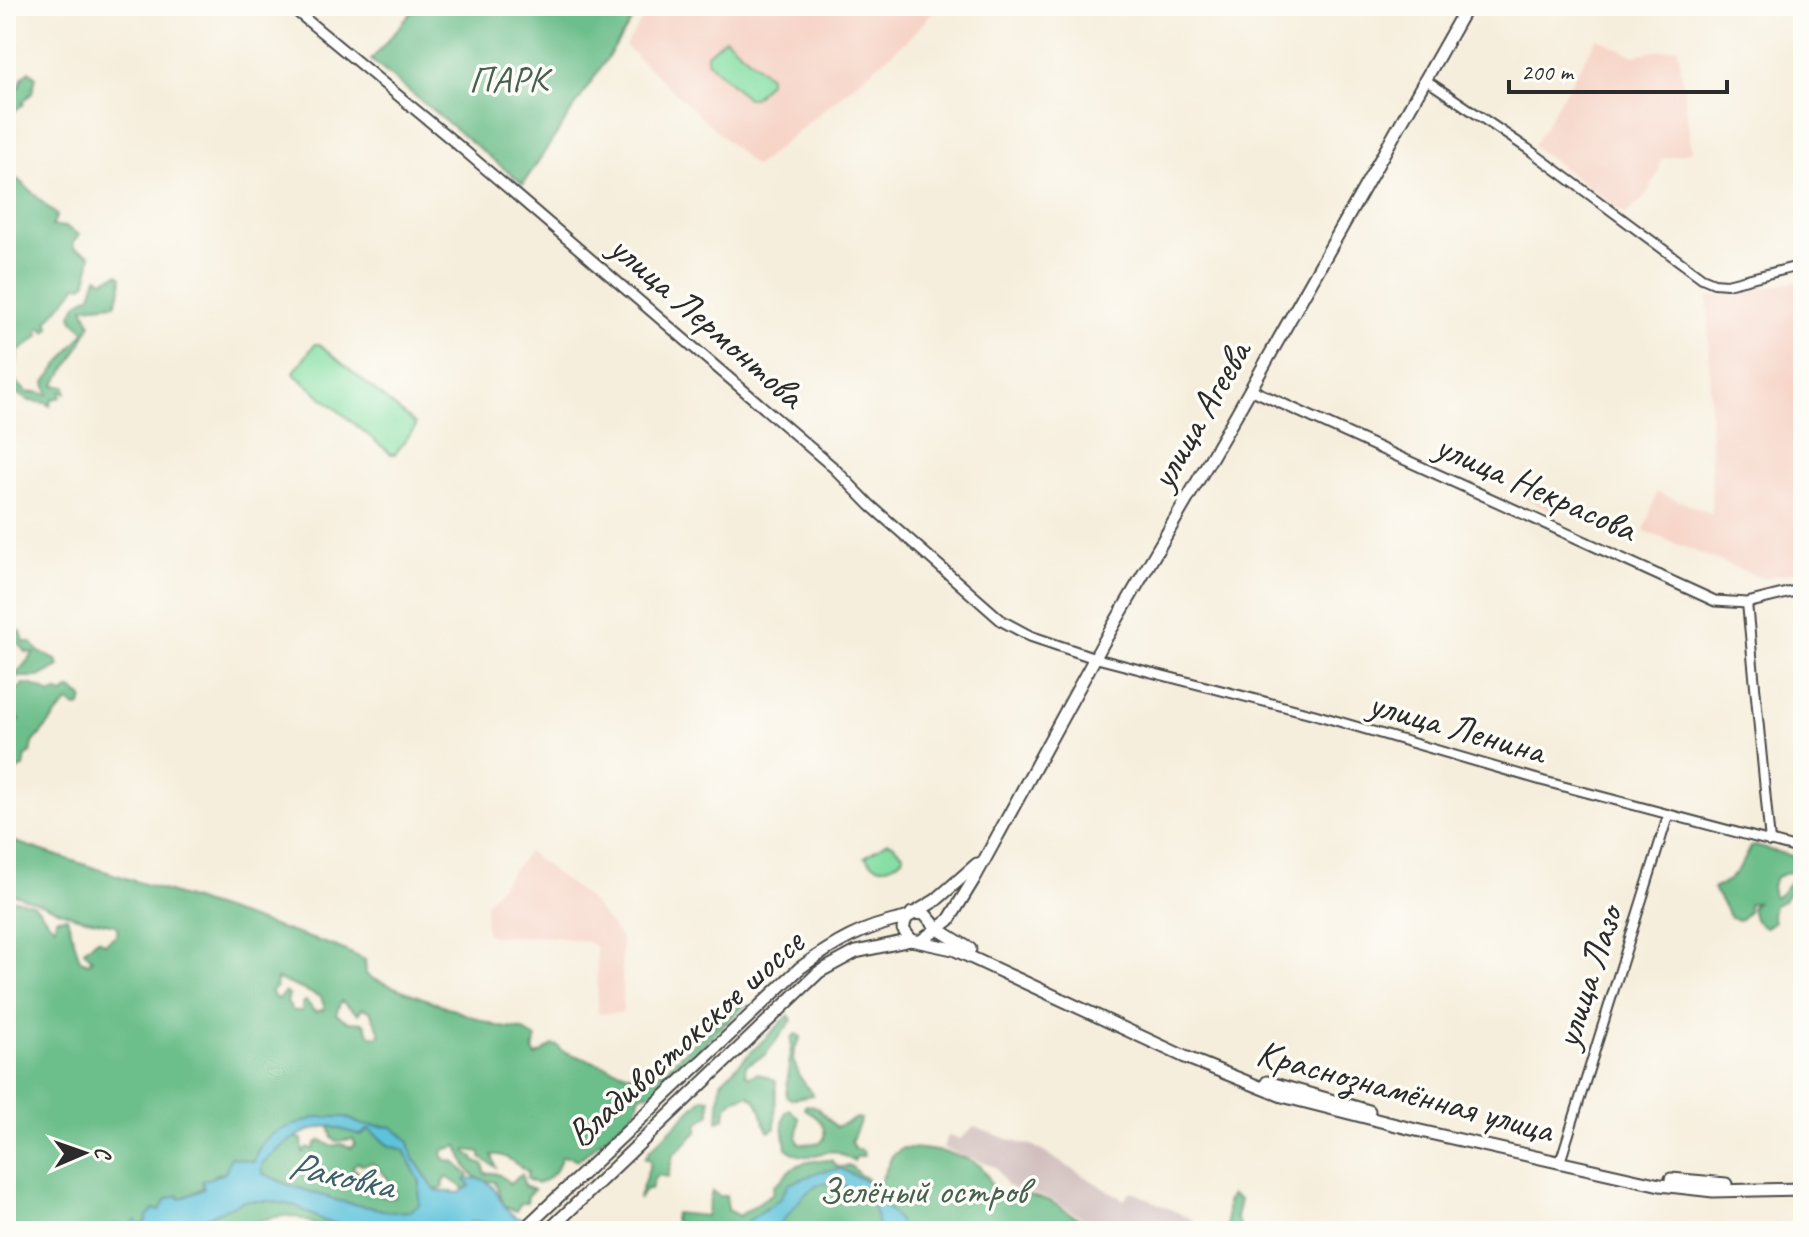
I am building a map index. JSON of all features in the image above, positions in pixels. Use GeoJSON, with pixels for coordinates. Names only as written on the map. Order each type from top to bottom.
{"type":"FeatureCollection","features":[{"type":"Feature","properties":{"kind":"highway","name":"улица Агеева"},"geometry":{"type":"LineString","coordinates":[[916,941],[949,920],[1467,6]]}},
{"type":"Feature","properties":{"kind":"highway","name":"улица Агеева"},"geometry":{"type":"LineString","coordinates":[[909,916],[960,882],[985,855]]}},
{"type":"Feature","properties":{"kind":"highway","name":"Краснознамённая улица"},"geometry":{"type":"LineString","coordinates":[[909,916],[925,914],[938,929],[968,948],[1216,1064],[1295,1095]]}},
{"type":"Feature","properties":{"kind":"highway"},"geometry":{"type":"LineString","coordinates":[[909,916],[903,929],[916,941]]}},
{"type":"Feature","properties":{"kind":"highway","name":"Владивостокское шоссе"},"geometry":{"type":"LineString","coordinates":[[522,1231],[800,968],[850,935],[909,916]]}},
{"type":"Feature","properties":{"kind":"highway","name":"Краснознамённая улица"},"geometry":{"type":"LineString","coordinates":[[916,941],[953,949],[1232,1077],[1295,1095],[1480,1140],[1713,1191],[1803,1189]]}},
{"type":"Feature","properties":{"kind":"highway","name":"Владивостокское шоссе"},"geometry":{"type":"LineString","coordinates":[[548,1231],[819,972],[856,952],[916,941]]}},
{"type":"Feature","properties":{"kind":"highway"},"geometry":{"type":"LineString","coordinates":[[627,1129],[629,1136],[640,1143]]}},
{"type":"Feature","properties":{"kind":"highway","name":"Краснознамённая улица"},"geometry":{"type":"LineString","coordinates":[[1480,1140],[1562,1156],[1660,1181],[1719,1184],[1803,1182]]}},
{"type":"Feature","properties":{"kind":"main road","name":"улица Лермонтова"},"geometry":{"type":"LineString","coordinates":[[290,6],[452,140],[834,468],[870,505],[1002,621],[1030,636],[1095,658]]}},
{"type":"Feature","properties":{"kind":"main road"},"geometry":{"type":"LineString","coordinates":[[1426,80],[1528,149],[1702,278],[1727,284],[1803,265]]}},
{"type":"Feature","properties":{"kind":"main road","name":"улица Некрасова"},"geometry":{"type":"LineString","coordinates":[[1250,389],[1715,601],[1747,603],[1803,589]]}},
{"type":"Feature","properties":{"kind":"main road"},"geometry":{"type":"LineString","coordinates":[[1747,603],[1770,842]]}},
{"type":"Feature","properties":{"kind":"main road","name":"улица Ленина"},"geometry":{"type":"LineString","coordinates":[[1095,658],[1313,714],[1668,816],[1803,850]]}},
{"type":"Feature","properties":{"kind":"main road","name":"улица Лазо"},"geometry":{"type":"LineString","coordinates":[[1562,1156],[1668,816]]}},
{"type":"Feature","properties":{"kind":"shaded area"},"geometry":{"type":"Polygon","coordinates":[[[651,6],[938,6],[910,38],[755,167],[625,46],[651,6]]]}},
{"type":"Feature","properties":{"kind":"shaded area"},"geometry":{"type":"Polygon","coordinates":[[[1597,38],[1633,55],[1678,47],[1692,151],[1660,160],[1659,170],[1645,198],[1625,214],[1533,146],[1597,38]]]}},
{"type":"Feature","properties":{"kind":"shaded area"},"geometry":{"type":"Polygon","coordinates":[[[1803,281],[1803,570],[1762,578],[1644,531],[1657,492],[1712,514],[1708,297],[1803,281]]]}},
{"type":"Feature","properties":{"kind":"shaded area"},"geometry":{"type":"Polygon","coordinates":[[[1528,482],[1557,496],[1550,510],[1521,496],[1528,482]]]}},
{"type":"Feature","properties":{"kind":"shaded area"},"geometry":{"type":"Polygon","coordinates":[[[528,852],[588,898],[621,938],[623,1013],[598,1014],[596,947],[585,941],[556,937],[490,936],[486,932],[485,907],[488,900],[528,852]]]}},
{"type":"Feature","properties":{"kind":"shaded area"},"geometry":{"type":"Polygon","coordinates":[[[974,1127],[1032,1145],[1124,1200],[1131,1191],[1194,1220],[1186,1231],[1150,1231],[1129,1218],[1124,1231],[1104,1231],[1051,1199],[1007,1186],[996,1167],[943,1148],[948,1136],[960,1139],[974,1127]]]}},
{"type":"Feature","properties":{"kind":"green space","name":"ПАРК"},"geometry":{"type":"Polygon","coordinates":[[[417,6],[642,6],[523,184],[371,60],[417,6]]]}},
{"type":"Feature","properties":{"kind":"green space"},"geometry":{"type":"Polygon","coordinates":[[[725,38],[769,76],[769,82],[754,98],[747,98],[707,61],[707,54],[725,38]]]}},
{"type":"Feature","properties":{"kind":"green space"},"geometry":{"type":"Polygon","coordinates":[[[29,71],[36,77],[32,93],[14,114],[6,115],[6,99],[20,86],[22,78],[29,71]]]}},
{"type":"Feature","properties":{"kind":"green space"},"geometry":{"type":"Polygon","coordinates":[[[6,172],[57,215],[52,226],[66,227],[79,235],[73,243],[74,248],[91,255],[87,281],[82,286],[77,285],[47,322],[50,328],[46,332],[40,327],[39,336],[18,352],[16,365],[15,357],[11,357],[7,364],[16,382],[28,393],[48,395],[45,382],[85,331],[71,315],[78,303],[91,295],[97,277],[104,280],[118,274],[122,277],[115,304],[83,307],[91,324],[72,360],[54,385],[65,387],[66,393],[60,392],[61,397],[52,399],[50,406],[29,401],[6,387],[6,172]]]}},
{"type":"Feature","properties":{"kind":"green space"},"geometry":{"type":"Polygon","coordinates":[[[315,344],[319,344],[415,424],[395,454],[391,454],[295,375],[294,372],[315,344]]]}},
{"type":"Feature","properties":{"kind":"green space"},"geometry":{"type":"Polygon","coordinates":[[[6,623],[16,632],[21,631],[24,642],[31,642],[39,652],[56,660],[59,666],[39,677],[14,677],[34,653],[26,652],[16,641],[6,637],[6,623]]]}},
{"type":"Feature","properties":{"kind":"green space"},"geometry":{"type":"Polygon","coordinates":[[[6,684],[9,688],[19,689],[23,684],[30,685],[50,694],[57,691],[62,694],[71,689],[83,698],[81,706],[76,707],[68,702],[63,707],[33,743],[24,767],[18,769],[6,788],[6,716],[20,721],[10,707],[6,708],[6,684]]]}},
{"type":"Feature","properties":{"kind":"green space"},"geometry":{"type":"Polygon","coordinates":[[[6,839],[337,947],[365,960],[366,974],[373,979],[499,1027],[522,1030],[536,1038],[533,1051],[536,1056],[553,1045],[558,1046],[562,1051],[647,1080],[667,1068],[741,999],[746,1004],[653,1092],[640,1095],[636,1110],[630,1117],[578,1160],[561,1157],[556,1171],[542,1182],[537,1184],[527,1179],[528,1171],[503,1156],[492,1155],[496,1167],[481,1158],[481,1152],[467,1150],[475,1162],[484,1165],[485,1174],[496,1174],[510,1184],[522,1174],[524,1186],[534,1190],[528,1195],[527,1202],[520,1204],[516,1211],[504,1206],[495,1182],[476,1178],[467,1168],[458,1146],[443,1150],[442,1156],[469,1175],[466,1180],[470,1186],[465,1189],[447,1177],[442,1183],[444,1187],[435,1190],[414,1159],[408,1140],[392,1127],[362,1125],[345,1117],[319,1117],[303,1122],[254,1162],[231,1157],[225,1173],[216,1174],[206,1185],[188,1196],[167,1199],[163,1207],[139,1227],[113,1231],[6,1231],[6,930],[9,929],[6,898],[32,904],[55,927],[56,918],[67,917],[80,960],[89,963],[92,959],[84,950],[98,939],[105,943],[116,935],[118,929],[115,925],[77,917],[6,891],[6,839]],[[277,979],[276,988],[271,991],[279,999],[285,992],[289,995],[287,1002],[293,1011],[302,1011],[302,1003],[306,1001],[315,1012],[325,1009],[321,997],[277,979]],[[341,1001],[336,1014],[349,1022],[364,1023],[370,1035],[376,1037],[381,1034],[370,1011],[362,1008],[358,1014],[341,1001]]]}},
{"type":"Feature","properties":{"kind":"green space"},"geometry":{"type":"Polygon","coordinates":[[[887,842],[893,844],[903,857],[889,866],[879,867],[865,857],[887,842]]]}},
{"type":"Feature","properties":{"kind":"green space"},"geometry":{"type":"Polygon","coordinates":[[[1751,847],[1803,859],[1801,868],[1776,877],[1772,886],[1774,898],[1800,875],[1784,901],[1774,905],[1774,921],[1765,928],[1754,919],[1751,908],[1756,902],[1748,904],[1748,912],[1739,920],[1731,918],[1713,888],[1733,876],[1751,847]]]}},
{"type":"Feature","properties":{"kind":"green space"},"geometry":{"type":"Polygon","coordinates":[[[789,1015],[792,1020],[765,1055],[746,1065],[745,1073],[749,1077],[758,1073],[776,1081],[775,1128],[769,1132],[760,1107],[748,1095],[731,1102],[726,1108],[725,1118],[718,1121],[721,1082],[789,1015]]]}},
{"type":"Feature","properties":{"kind":"green space"},"geometry":{"type":"Polygon","coordinates":[[[796,1034],[801,1037],[793,1060],[813,1095],[791,1099],[786,1096],[792,1037],[796,1034]]]}},
{"type":"Feature","properties":{"kind":"green space"},"geometry":{"type":"Polygon","coordinates":[[[703,1098],[710,1099],[710,1114],[698,1123],[697,1132],[673,1155],[668,1177],[659,1175],[651,1189],[646,1189],[638,1200],[651,1162],[645,1159],[649,1151],[703,1098]]]}},
{"type":"Feature","properties":{"kind":"green space"},"geometry":{"type":"Polygon","coordinates":[[[806,1105],[816,1107],[836,1127],[861,1119],[851,1142],[855,1149],[863,1151],[864,1156],[856,1157],[854,1161],[831,1151],[802,1156],[786,1148],[783,1124],[785,1113],[790,1109],[799,1119],[799,1144],[820,1143],[824,1139],[822,1124],[804,1108],[806,1105]]]}},
{"type":"Feature","properties":{"kind":"green space"},"geometry":{"type":"Polygon","coordinates":[[[329,1126],[361,1135],[369,1129],[388,1145],[404,1150],[420,1182],[419,1205],[410,1212],[393,1212],[339,1201],[262,1173],[262,1164],[293,1137],[302,1139],[303,1153],[308,1148],[314,1149],[321,1140],[331,1146],[341,1144],[352,1148],[355,1144],[353,1139],[336,1141],[329,1126]],[[358,1162],[352,1167],[359,1173],[358,1185],[395,1198],[391,1184],[373,1163],[361,1165],[358,1162]]]}},
{"type":"Feature","properties":{"kind":"green space","name":"Зелёный остров"},"geometry":{"type":"Polygon","coordinates":[[[903,1148],[963,1157],[979,1165],[985,1172],[996,1199],[1009,1190],[1050,1201],[1098,1231],[679,1231],[681,1228],[674,1220],[675,1213],[706,1216],[712,1191],[726,1196],[728,1210],[739,1216],[773,1193],[774,1185],[791,1169],[814,1161],[831,1160],[838,1167],[851,1166],[879,1185],[892,1156],[903,1148]]]}},
{"type":"Feature","properties":{"kind":"green space"},"geometry":{"type":"Polygon","coordinates":[[[1231,1195],[1240,1200],[1236,1218],[1241,1228],[1239,1231],[1227,1231],[1227,1202],[1231,1195]]]}},
{"type":"Feature","properties":{"kind":"green space"},"geometry":{"type":"Polygon","coordinates":[[[243,1201],[270,1201],[296,1206],[324,1221],[368,1231],[324,1231],[290,1216],[233,1227],[229,1231],[222,1227],[215,1230],[205,1224],[206,1216],[243,1201]]]}},
{"type":"Feature","properties":{"kind":"water"},"geometry":{"type":"Polygon","coordinates":[[[319,1117],[345,1117],[362,1125],[392,1127],[408,1140],[414,1159],[435,1190],[459,1193],[470,1186],[465,1180],[485,1181],[510,1213],[518,1218],[569,1227],[571,1231],[520,1232],[470,1222],[469,1231],[390,1227],[368,1231],[324,1221],[296,1206],[270,1201],[243,1201],[177,1231],[113,1231],[114,1224],[128,1227],[136,1220],[140,1227],[147,1216],[154,1209],[159,1211],[167,1199],[178,1195],[180,1199],[204,1189],[202,1181],[225,1173],[231,1157],[254,1162],[257,1151],[270,1136],[319,1117]],[[329,1126],[309,1131],[292,1139],[262,1164],[262,1173],[339,1201],[393,1212],[410,1211],[419,1205],[420,1182],[404,1150],[388,1145],[369,1129],[361,1135],[329,1126]]]}},
{"type":"Feature","properties":{"kind":"water"},"geometry":{"type":"Polygon","coordinates":[[[841,1169],[881,1188],[884,1205],[899,1221],[900,1231],[878,1231],[875,1213],[867,1199],[839,1184],[825,1183],[805,1194],[771,1231],[736,1231],[747,1227],[748,1221],[780,1199],[789,1184],[821,1171],[841,1169]]]}},
{"type":"Feature","properties":{"kind":"water label","name":"Раковка"},"geometry":{"type":"Point","coordinates":[341,1175]}}]}
